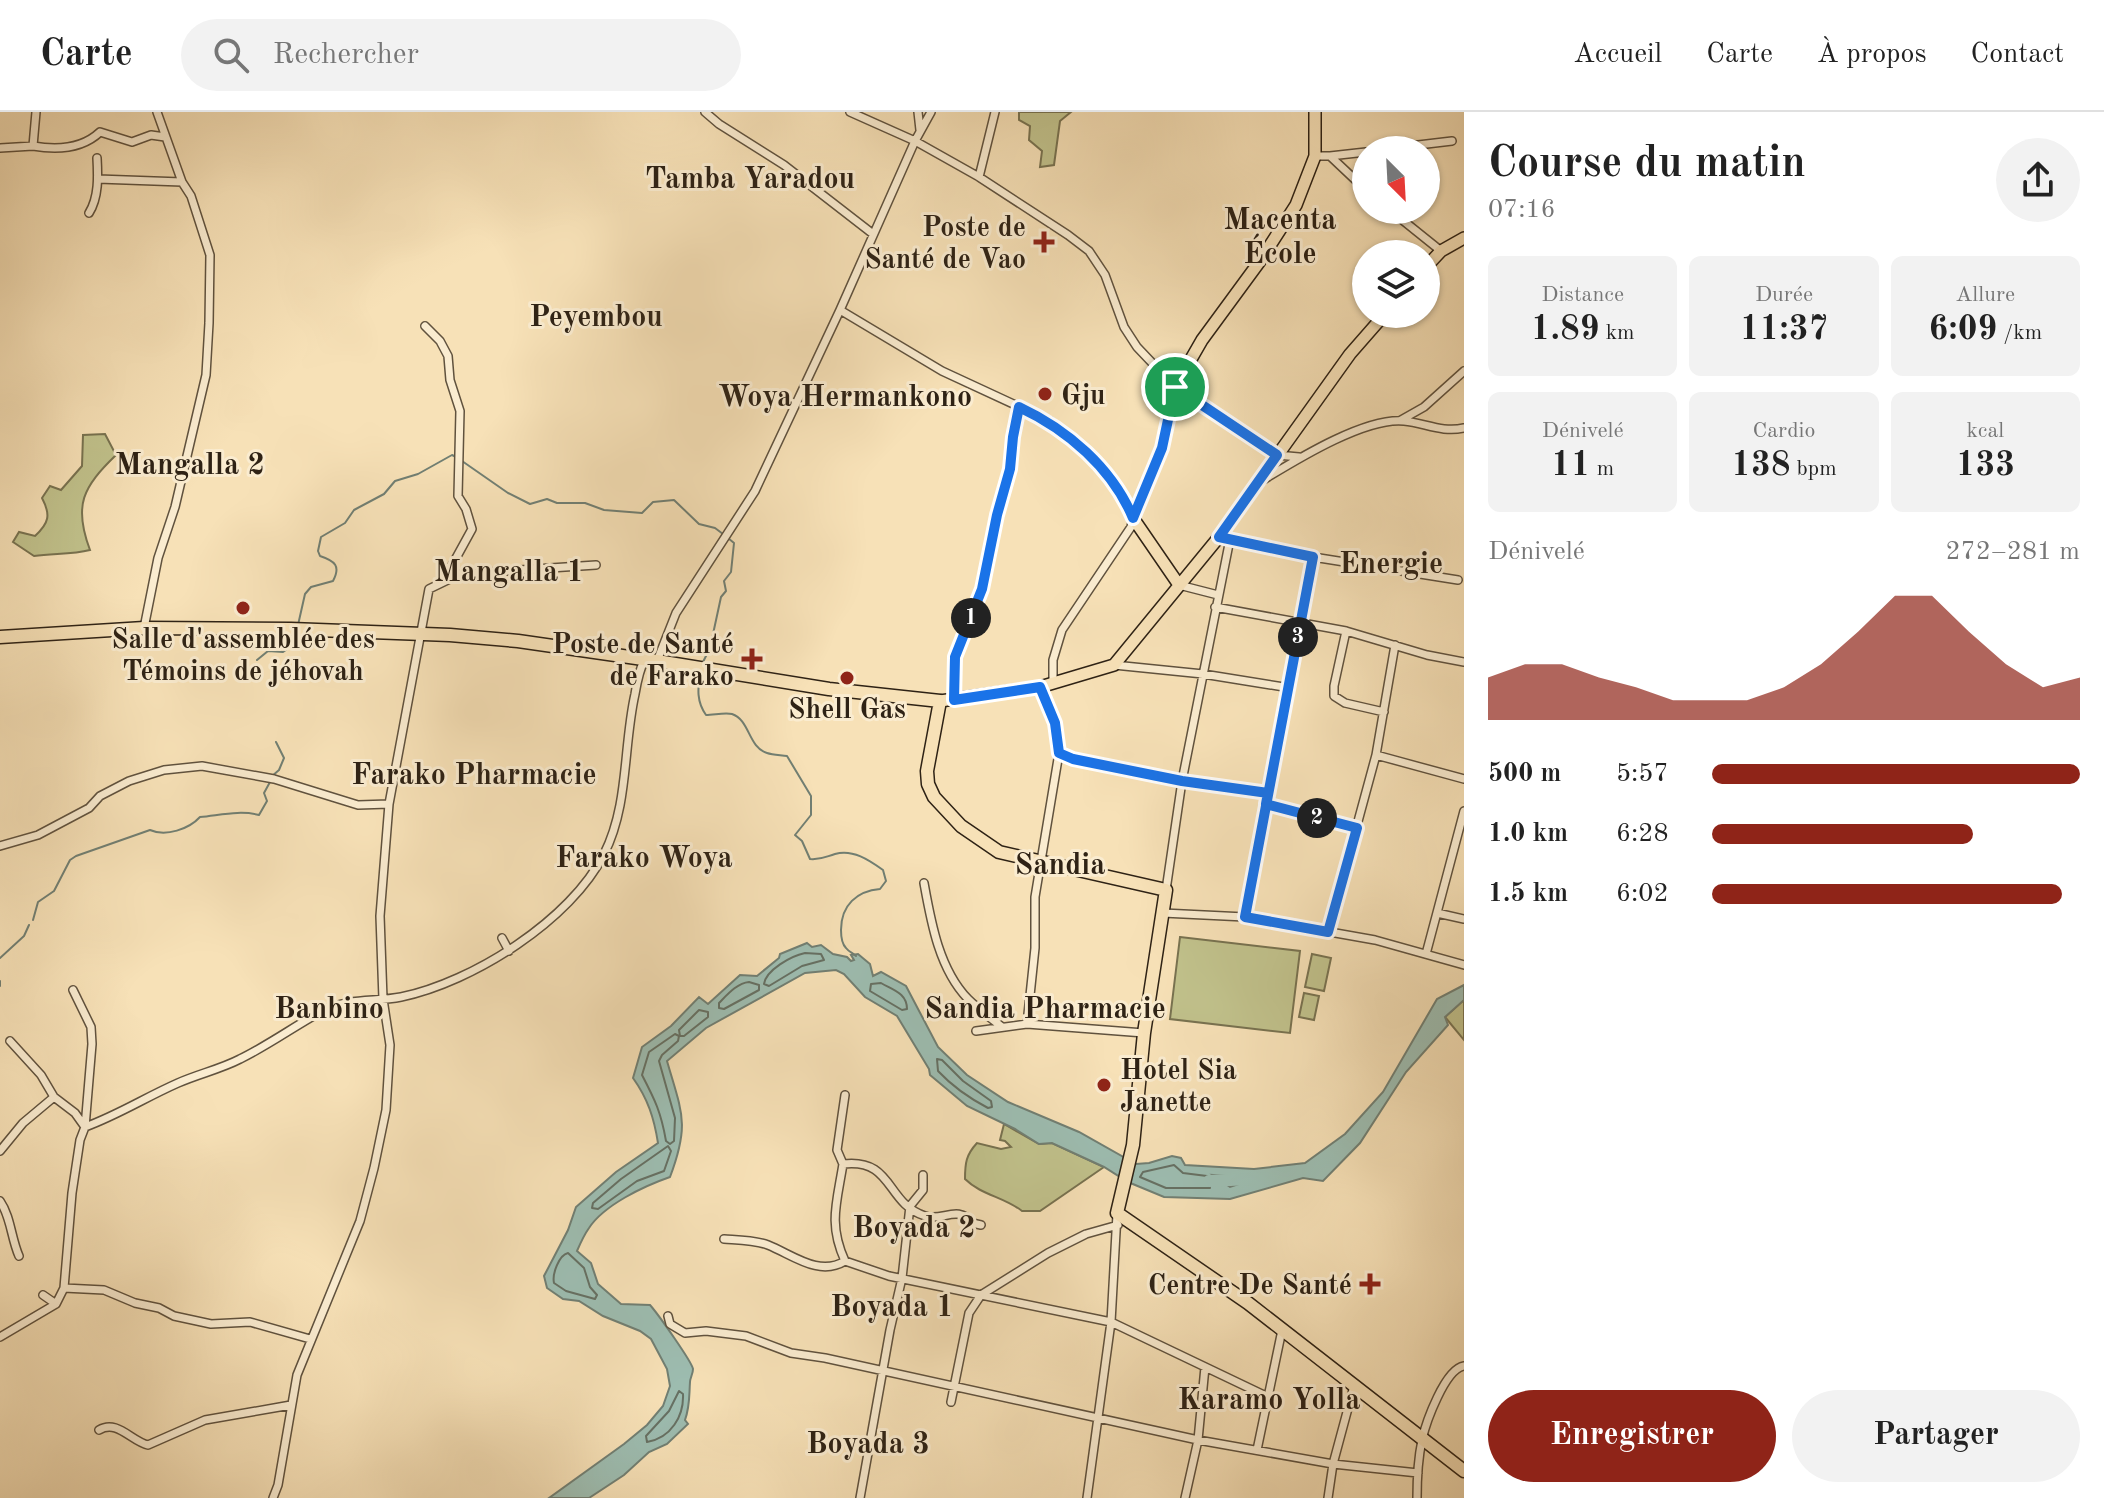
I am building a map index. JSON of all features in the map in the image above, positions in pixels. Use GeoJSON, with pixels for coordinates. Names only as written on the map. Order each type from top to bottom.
{"type":"FeatureCollection","features":[{"type":"Feature","properties":{"kind":"highway"},"geometry":{"type":"LineString","coordinates":[[0,637],[144,628],[309,629],[420,634],[518,641],[829,689],[940,701],[927,771],[928,784],[934,797],[961,826],[999,852],[1166,890],[1144,1033],[1133,1145],[1117,1219],[1282,1330],[1464,1471]]}},
{"type":"Feature","properties":{"kind":"main road"},"geometry":{"type":"LineString","coordinates":[[1179,585],[1133,518],[1162,448],[1175,387],[1202,340],[1260,261],[1296,205],[1315,156],[1315,112]]}},
{"type":"Feature","properties":{"kind":"main road"},"geometry":{"type":"LineString","coordinates":[[1441,251],[1464,238]]}},
{"type":"Feature","properties":{"kind":"main road"},"geometry":{"type":"LineString","coordinates":[[940,701],[1040,687],[1114,665],[1179,585],[1224,538],[1277,455],[1350,354],[1373,328]]}},
{"type":"Feature","properties":{"kind":"street"},"geometry":{"type":"LineString","coordinates":[[33,146],[36,112]]}},
{"type":"Feature","properties":{"kind":"street"},"geometry":{"type":"LineString","coordinates":[[144,628],[148,601],[175,507],[206,375],[209,343],[210,255],[191,196],[182,182],[157,112]]}},
{"type":"Feature","properties":{"kind":"street"},"geometry":{"type":"LineString","coordinates":[[705,112],[784,165],[873,234]]}},
{"type":"Feature","properties":{"kind":"street"},"geometry":{"type":"LineString","coordinates":[[850,112],[915,141],[979,177],[1089,251],[1105,275],[1124,327],[1137,347],[1175,387],[1277,455],[1299,457]]}},
{"type":"Feature","properties":{"kind":"street"},"geometry":{"type":"LineString","coordinates":[[918,112],[920,132]]}},
{"type":"Feature","properties":{"kind":"street"},"geometry":{"type":"LineString","coordinates":[[85,1127],[113,1117],[177,1083],[238,1061],[326,1009],[357,1000],[402,997],[430,988],[509,951],[566,906],[604,855],[618,823],[629,719],[640,667],[651,660],[676,613],[755,491],[931,112]]}},
{"type":"Feature","properties":{"kind":"street"},"geometry":{"type":"LineString","coordinates":[[979,177],[995,112]]}},
{"type":"Feature","properties":{"kind":"street"},"geometry":{"type":"LineString","coordinates":[[0,148],[33,146],[54,150],[91,141],[100,132],[132,142],[151,135],[165,137]]}},
{"type":"Feature","properties":{"kind":"street"},"geometry":{"type":"LineString","coordinates":[[1440,142],[1452,141]]}},
{"type":"Feature","properties":{"kind":"street"},"geometry":{"type":"LineString","coordinates":[[1315,156],[1352,154]]}},
{"type":"Feature","properties":{"kind":"street"},"geometry":{"type":"LineString","coordinates":[[1330,156],[1352,177]]}},
{"type":"Feature","properties":{"kind":"street"},"geometry":{"type":"LineString","coordinates":[[89,213],[98,179],[97,158]]}},
{"type":"Feature","properties":{"kind":"street"},"geometry":{"type":"LineString","coordinates":[[98,179],[182,182]]}},
{"type":"Feature","properties":{"kind":"street"},"geometry":{"type":"LineString","coordinates":[[1407,224],[1441,251]]}},
{"type":"Feature","properties":{"kind":"street"},"geometry":{"type":"LineString","coordinates":[[840,310],[942,371],[1050,421],[1079,444],[1125,498],[1133,518],[1131,527],[1062,630],[1053,660],[1053,682]]}},
{"type":"Feature","properties":{"kind":"street"},"geometry":{"type":"LineString","coordinates":[[425,326],[440,341],[448,356],[450,380],[460,411],[458,496],[472,529],[444,580]]}},
{"type":"Feature","properties":{"kind":"street"},"geometry":{"type":"LineString","coordinates":[[1258,483],[1299,457],[1352,432],[1401,420],[1424,407],[1464,371]]}},
{"type":"Feature","properties":{"kind":"street"},"geometry":{"type":"LineString","coordinates":[[954,700],[955,657],[982,589],[1010,469],[1019,407]]}},
{"type":"Feature","properties":{"kind":"street"},"geometry":{"type":"LineString","coordinates":[[1401,420],[1431,428],[1464,428]]}},
{"type":"Feature","properties":{"kind":"street"},"geometry":{"type":"LineString","coordinates":[[1166,890],[1182,781],[1218,595],[1224,538],[1313,557],[1458,580]]}},
{"type":"Feature","properties":{"kind":"street"},"geometry":{"type":"LineString","coordinates":[[1245,917],[1313,557]]}},
{"type":"Feature","properties":{"kind":"street"},"geometry":{"type":"LineString","coordinates":[[273,1498],[278,1485],[297,1375],[360,1221],[386,1110],[390,1045],[383,999],[380,916],[389,804],[429,589],[460,574],[596,565]]}},
{"type":"Feature","properties":{"kind":"street"},"geometry":{"type":"LineString","coordinates":[[1179,585],[1218,595]]}},
{"type":"Feature","properties":{"kind":"street"},"geometry":{"type":"LineString","coordinates":[[1215,607],[1346,631],[1427,655],[1464,662]]}},
{"type":"Feature","properties":{"kind":"street"},"geometry":{"type":"LineString","coordinates":[[1346,631],[1334,696],[1345,703],[1384,712]]}},
{"type":"Feature","properties":{"kind":"street"},"geometry":{"type":"LineString","coordinates":[[1328,932],[1376,755],[1395,645]]}},
{"type":"Feature","properties":{"kind":"street"},"geometry":{"type":"LineString","coordinates":[[1114,665],[1203,674],[1290,688]]}},
{"type":"Feature","properties":{"kind":"street"},"geometry":{"type":"LineString","coordinates":[[1027,1024],[1035,948],[1035,897],[1059,753],[1055,723],[1040,687]]}},
{"type":"Feature","properties":{"kind":"street"},"geometry":{"type":"LineString","coordinates":[[1059,753],[1073,759],[1182,781],[1268,793]]}},
{"type":"Feature","properties":{"kind":"street"},"geometry":{"type":"LineString","coordinates":[[1376,755],[1464,779]]}},
{"type":"Feature","properties":{"kind":"street"},"geometry":{"type":"LineString","coordinates":[[0,846],[38,835],[89,808],[100,796],[129,781],[164,770],[202,766],[274,779],[358,805],[389,804]]}},
{"type":"Feature","properties":{"kind":"street"},"geometry":{"type":"LineString","coordinates":[[1266,804],[1357,828]]}},
{"type":"Feature","properties":{"kind":"street"},"geometry":{"type":"LineString","coordinates":[[1426,954],[1464,811]]}},
{"type":"Feature","properties":{"kind":"street"},"geometry":{"type":"LineString","coordinates":[[1454,851],[1464,853]]}},
{"type":"Feature","properties":{"kind":"street"},"geometry":{"type":"LineString","coordinates":[[924,883],[935,943],[949,970],[966,998],[1002,1027]]}},
{"type":"Feature","properties":{"kind":"street"},"geometry":{"type":"LineString","coordinates":[[1163,913],[1245,917],[1375,940],[1464,965]]}},
{"type":"Feature","properties":{"kind":"street"},"geometry":{"type":"LineString","coordinates":[[1437,913],[1464,919]]}},
{"type":"Feature","properties":{"kind":"street"},"geometry":{"type":"LineString","coordinates":[[502,938],[509,951]]}},
{"type":"Feature","properties":{"kind":"street"},"geometry":{"type":"LineString","coordinates":[[0,1337],[56,1304],[64,1288],[72,1193],[85,1127],[92,1044],[91,1027],[73,990]]}},
{"type":"Feature","properties":{"kind":"street"},"geometry":{"type":"LineString","coordinates":[[976,1031],[1027,1024],[1144,1033]]}},
{"type":"Feature","properties":{"kind":"street"},"geometry":{"type":"LineString","coordinates":[[10,1041],[41,1075],[54,1097],[75,1113],[85,1127]]}},
{"type":"Feature","properties":{"kind":"street"},"geometry":{"type":"LineString","coordinates":[[845,1095],[837,1150],[843,1164],[833,1213],[836,1241],[845,1261]]}},
{"type":"Feature","properties":{"kind":"street"},"geometry":{"type":"LineString","coordinates":[[0,1151],[23,1123],[54,1097]]}},
{"type":"Feature","properties":{"kind":"street"},"geometry":{"type":"LineString","coordinates":[[843,1164],[861,1163],[876,1168],[894,1192],[923,1216],[933,1218],[956,1213],[981,1225]]}},
{"type":"Feature","properties":{"kind":"street"},"geometry":{"type":"LineString","coordinates":[[860,1498],[902,1278],[910,1206],[923,1190],[923,1175]]}},
{"type":"Feature","properties":{"kind":"street"},"geometry":{"type":"LineString","coordinates":[[0,1201],[8,1216],[11,1239],[19,1256]]}},
{"type":"Feature","properties":{"kind":"street"},"geometry":{"type":"LineString","coordinates":[[951,1402],[969,1313],[981,1295],[1039,1259],[1117,1219],[1111,1322],[1087,1498]]}},
{"type":"Feature","properties":{"kind":"street"},"geometry":{"type":"LineString","coordinates":[[724,1239],[766,1244],[809,1265],[835,1267],[845,1261],[902,1278],[1111,1322],[1268,1397]]}},
{"type":"Feature","properties":{"kind":"street"},"geometry":{"type":"LineString","coordinates":[[64,1288],[104,1290],[174,1316],[211,1324],[250,1322],[310,1339]]}},
{"type":"Feature","properties":{"kind":"street"},"geometry":{"type":"LineString","coordinates":[[43,1295],[56,1304]]}},
{"type":"Feature","properties":{"kind":"street"},"geometry":{"type":"LineString","coordinates":[[668,1316],[670,1324],[685,1333],[706,1331],[746,1336],[791,1353],[1198,1440],[1333,1464],[1418,1473]]}},
{"type":"Feature","properties":{"kind":"street"},"geometry":{"type":"LineString","coordinates":[[1257,1450],[1282,1330]]}},
{"type":"Feature","properties":{"kind":"street"},"geometry":{"type":"LineString","coordinates":[[1417,1498],[1422,1439],[1446,1379],[1456,1367],[1464,1366]]}},
{"type":"Feature","properties":{"kind":"street"},"geometry":{"type":"LineString","coordinates":[[1185,1498],[1198,1440],[1205,1367]]}},
{"type":"Feature","properties":{"kind":"street"},"geometry":{"type":"LineString","coordinates":[[1328,1498],[1333,1464],[1354,1386]]}},
{"type":"Feature","properties":{"kind":"street"},"geometry":{"type":"LineString","coordinates":[[99,1430],[106,1426],[114,1427],[148,1445],[205,1420],[291,1405]]}},
{"type":"Feature","properties":{"kind":"green space"},"geometry":{"type":"Polygon","coordinates":[[[1019,112],[1071,112],[1060,121],[1054,165],[1040,167],[1042,151],[1029,140],[1030,126],[1019,120],[1019,112]]]}},
{"type":"Feature","properties":{"kind":"green space"},"geometry":{"type":"Polygon","coordinates":[[[105,434],[116,455],[96,477],[84,498],[82,521],[90,550],[34,556],[13,542],[19,532],[35,536],[43,527],[47,509],[42,498],[50,486],[61,490],[82,466],[83,435],[105,434]]]}},
{"type":"Feature","properties":{"kind":"green space"},"geometry":{"type":"Polygon","coordinates":[[[1180,937],[1300,951],[1290,1033],[1170,1019],[1180,937]]]}},
{"type":"Feature","properties":{"kind":"green space"},"geometry":{"type":"Polygon","coordinates":[[[1312,954],[1331,958],[1324,991],[1305,987],[1312,954]]]}},
{"type":"Feature","properties":{"kind":"green space"},"geometry":{"type":"Polygon","coordinates":[[[1304,993],[1319,996],[1314,1020],[1299,1017],[1304,993]]]}},
{"type":"Feature","properties":{"kind":"green space"},"geometry":{"type":"Polygon","coordinates":[[[1464,1000],[1464,1040],[1445,1017],[1464,1000]]]}},
{"type":"Feature","properties":{"kind":"green space"},"geometry":{"type":"Polygon","coordinates":[[[1004,1124],[1039,1144],[1052,1143],[1104,1167],[1040,1211],[1022,1211],[965,1179],[970,1151],[977,1143],[1001,1149],[1011,1147],[1000,1140],[1004,1124]]]}},
{"type":"Feature","properties":{"kind":"water"},"geometry":{"type":"Polygon","coordinates":[[[807,943],[812,947],[821,945],[851,961],[854,960],[851,955],[858,954],[870,964],[873,976],[881,972],[906,986],[938,1047],[967,1075],[1008,1102],[1079,1132],[1136,1164],[1172,1156],[1181,1158],[1185,1165],[1254,1169],[1305,1163],[1345,1134],[1383,1092],[1437,999],[1464,985],[1464,1000],[1445,1017],[1448,1025],[1406,1072],[1360,1143],[1323,1181],[1303,1178],[1230,1199],[1164,1197],[1052,1143],[1039,1144],[967,1106],[930,1075],[897,1016],[865,997],[844,974],[836,970],[805,973],[706,1028],[667,1061],[682,1119],[680,1144],[670,1177],[614,1204],[589,1228],[577,1251],[591,1263],[598,1284],[621,1304],[650,1305],[681,1348],[693,1369],[685,1420],[688,1424],[667,1444],[649,1452],[624,1475],[589,1498],[549,1498],[647,1425],[663,1406],[670,1386],[667,1369],[651,1339],[579,1301],[563,1299],[547,1288],[544,1276],[568,1230],[576,1207],[616,1172],[658,1143],[650,1109],[633,1078],[642,1047],[671,1026],[699,997],[708,1004],[740,975],[757,976],[780,954],[807,943]],[[1213,1175],[1230,1187],[1252,1178],[1213,1175]]]}},
{"type":"Feature","properties":{"kind":"waterway"},"geometry":{"type":"LineString","coordinates":[[298,625],[305,594],[311,587],[333,581],[335,576],[335,565],[320,556],[318,551],[321,537],[345,523],[354,510],[384,494],[395,481],[418,474],[452,455],[456,457]]}},
{"type":"Feature","properties":{"kind":"waterway"},"geometry":{"type":"LineString","coordinates":[[462,461],[508,493],[530,504],[547,499],[557,503],[585,503],[604,510],[642,513],[653,502],[674,500],[699,524],[715,528],[723,534]]}},
{"type":"Feature","properties":{"kind":"waterway"},"geometry":{"type":"LineString","coordinates":[[703,662],[710,648],[721,597],[726,591],[724,581],[731,572],[734,543],[728,538]]}},
{"type":"Feature","properties":{"kind":"waterway"},"geometry":{"type":"LineString","coordinates":[[257,660],[268,651],[283,652],[293,645],[295,635]]}},
{"type":"Feature","properties":{"kind":"waterway"},"geometry":{"type":"LineString","coordinates":[[700,671],[699,699],[706,715],[729,713],[738,717],[761,750],[787,756],[811,796],[811,815],[795,835],[802,841],[810,859],[848,853],[866,859],[883,870],[886,881],[880,889],[858,896],[844,913],[841,930],[843,942],[856,956]]}},
{"type":"Feature","properties":{"kind":"waterway"},"geometry":{"type":"LineString","coordinates":[[271,777],[279,770],[284,758],[276,742]]}},
{"type":"Feature","properties":{"kind":"waterway"},"geometry":{"type":"LineString","coordinates":[[33,920],[38,902],[54,891],[70,860],[76,856],[150,830],[163,833],[177,831],[200,817],[238,813],[259,815],[267,801],[264,793],[270,782]]}},
{"type":"Feature","properties":{"kind":"waterway"},"geometry":{"type":"LineString","coordinates":[[0,958],[24,936],[29,925]]}},
{"type":"Feature","properties":{"kind":"waterway"},"geometry":{"type":"LineString","coordinates":[[0,981],[0,986]]}},
{"type":"Feature","properties":{"kind":"waterway"},"geometry":{"type":"LineString","coordinates":[[1209,1181],[1270,1178]]}},
{"type":"Feature","properties":{"kind":"place","name":"Poste de Santé de Vao"},"geometry":{"type":"Point","coordinates":[1044,242]}},
{"type":"Feature","properties":{"kind":"place","name":"Gju"},"geometry":{"type":"Point","coordinates":[1045,394]}},
{"type":"Feature","properties":{"kind":"place","name":"Salle d'assemblée des Témoins de jéhovah"},"geometry":{"type":"Point","coordinates":[243,608]}},
{"type":"Feature","properties":{"kind":"place","name":"Poste de Santé de Farako"},"geometry":{"type":"Point","coordinates":[752,659]}},
{"type":"Feature","properties":{"kind":"place","name":"Shell Gas"},"geometry":{"type":"Point","coordinates":[847,678]}},
{"type":"Feature","properties":{"kind":"place","name":"Hotel Sia Janette"},"geometry":{"type":"Point","coordinates":[1104,1085]}},
{"type":"Feature","properties":{"kind":"place","name":"Centre De Santé"},"geometry":{"type":"Point","coordinates":[1370,1284]}},
{"type":"Feature","properties":{"kind":"district","name":"Tamba Yaradou"},"geometry":{"type":"Point","coordinates":[750,178]}},
{"type":"Feature","properties":{"kind":"district","name":"Macenta École"},"geometry":{"type":"Point","coordinates":[1280,236]}},
{"type":"Feature","properties":{"kind":"district","name":"Peyembou"},"geometry":{"type":"Point","coordinates":[596,316]}},
{"type":"Feature","properties":{"kind":"district","name":"Woya Hermankono"},"geometry":{"type":"Point","coordinates":[845,396]}},
{"type":"Feature","properties":{"kind":"district","name":"Mangalla 2"},"geometry":{"type":"Point","coordinates":[190,464]}},
{"type":"Feature","properties":{"kind":"district","name":"Energie"},"geometry":{"type":"Point","coordinates":[1391,563]}},
{"type":"Feature","properties":{"kind":"district","name":"Mangalla 1"},"geometry":{"type":"Point","coordinates":[509,571]}},
{"type":"Feature","properties":{"kind":"district","name":"Farako Pharmacie"},"geometry":{"type":"Point","coordinates":[474,774]}},
{"type":"Feature","properties":{"kind":"district","name":"Farako Woya"},"geometry":{"type":"Point","coordinates":[644,857]}},
{"type":"Feature","properties":{"kind":"district","name":"Sandia"},"geometry":{"type":"Point","coordinates":[1060,864]}},
{"type":"Feature","properties":{"kind":"district","name":"Banbino"},"geometry":{"type":"Point","coordinates":[329,1008]}},
{"type":"Feature","properties":{"kind":"district","name":"Sandia Pharmacie"},"geometry":{"type":"Point","coordinates":[1045,1008]}},
{"type":"Feature","properties":{"kind":"district","name":"Boyada 2"},"geometry":{"type":"Point","coordinates":[914,1227]}},
{"type":"Feature","properties":{"kind":"district","name":"Boyada 1"},"geometry":{"type":"Point","coordinates":[892,1306]}},
{"type":"Feature","properties":{"kind":"district","name":"Karamo Yolla"},"geometry":{"type":"Point","coordinates":[1269,1399]}},
{"type":"Feature","properties":{"kind":"district","name":"Boyada 3"},"geometry":{"type":"Point","coordinates":[868,1443]}},
{"type":"Feature","properties":{"kind":"route"},"geometry":{"type":"LineString","coordinates":[[1175,387],[1162,448],[1133,518],[1125,498],[1079,444],[1050,421],[1019,407],[1010,469],[982,589],[955,657],[954,700],[1040,687],[1055,723],[1059,753],[1073,759],[1182,781],[1268,793],[1266,804],[1357,828],[1328,932],[1245,917],[1266,804],[1290,688],[1313,557],[1219,537],[1277,455],[1175,387]]}}]}
